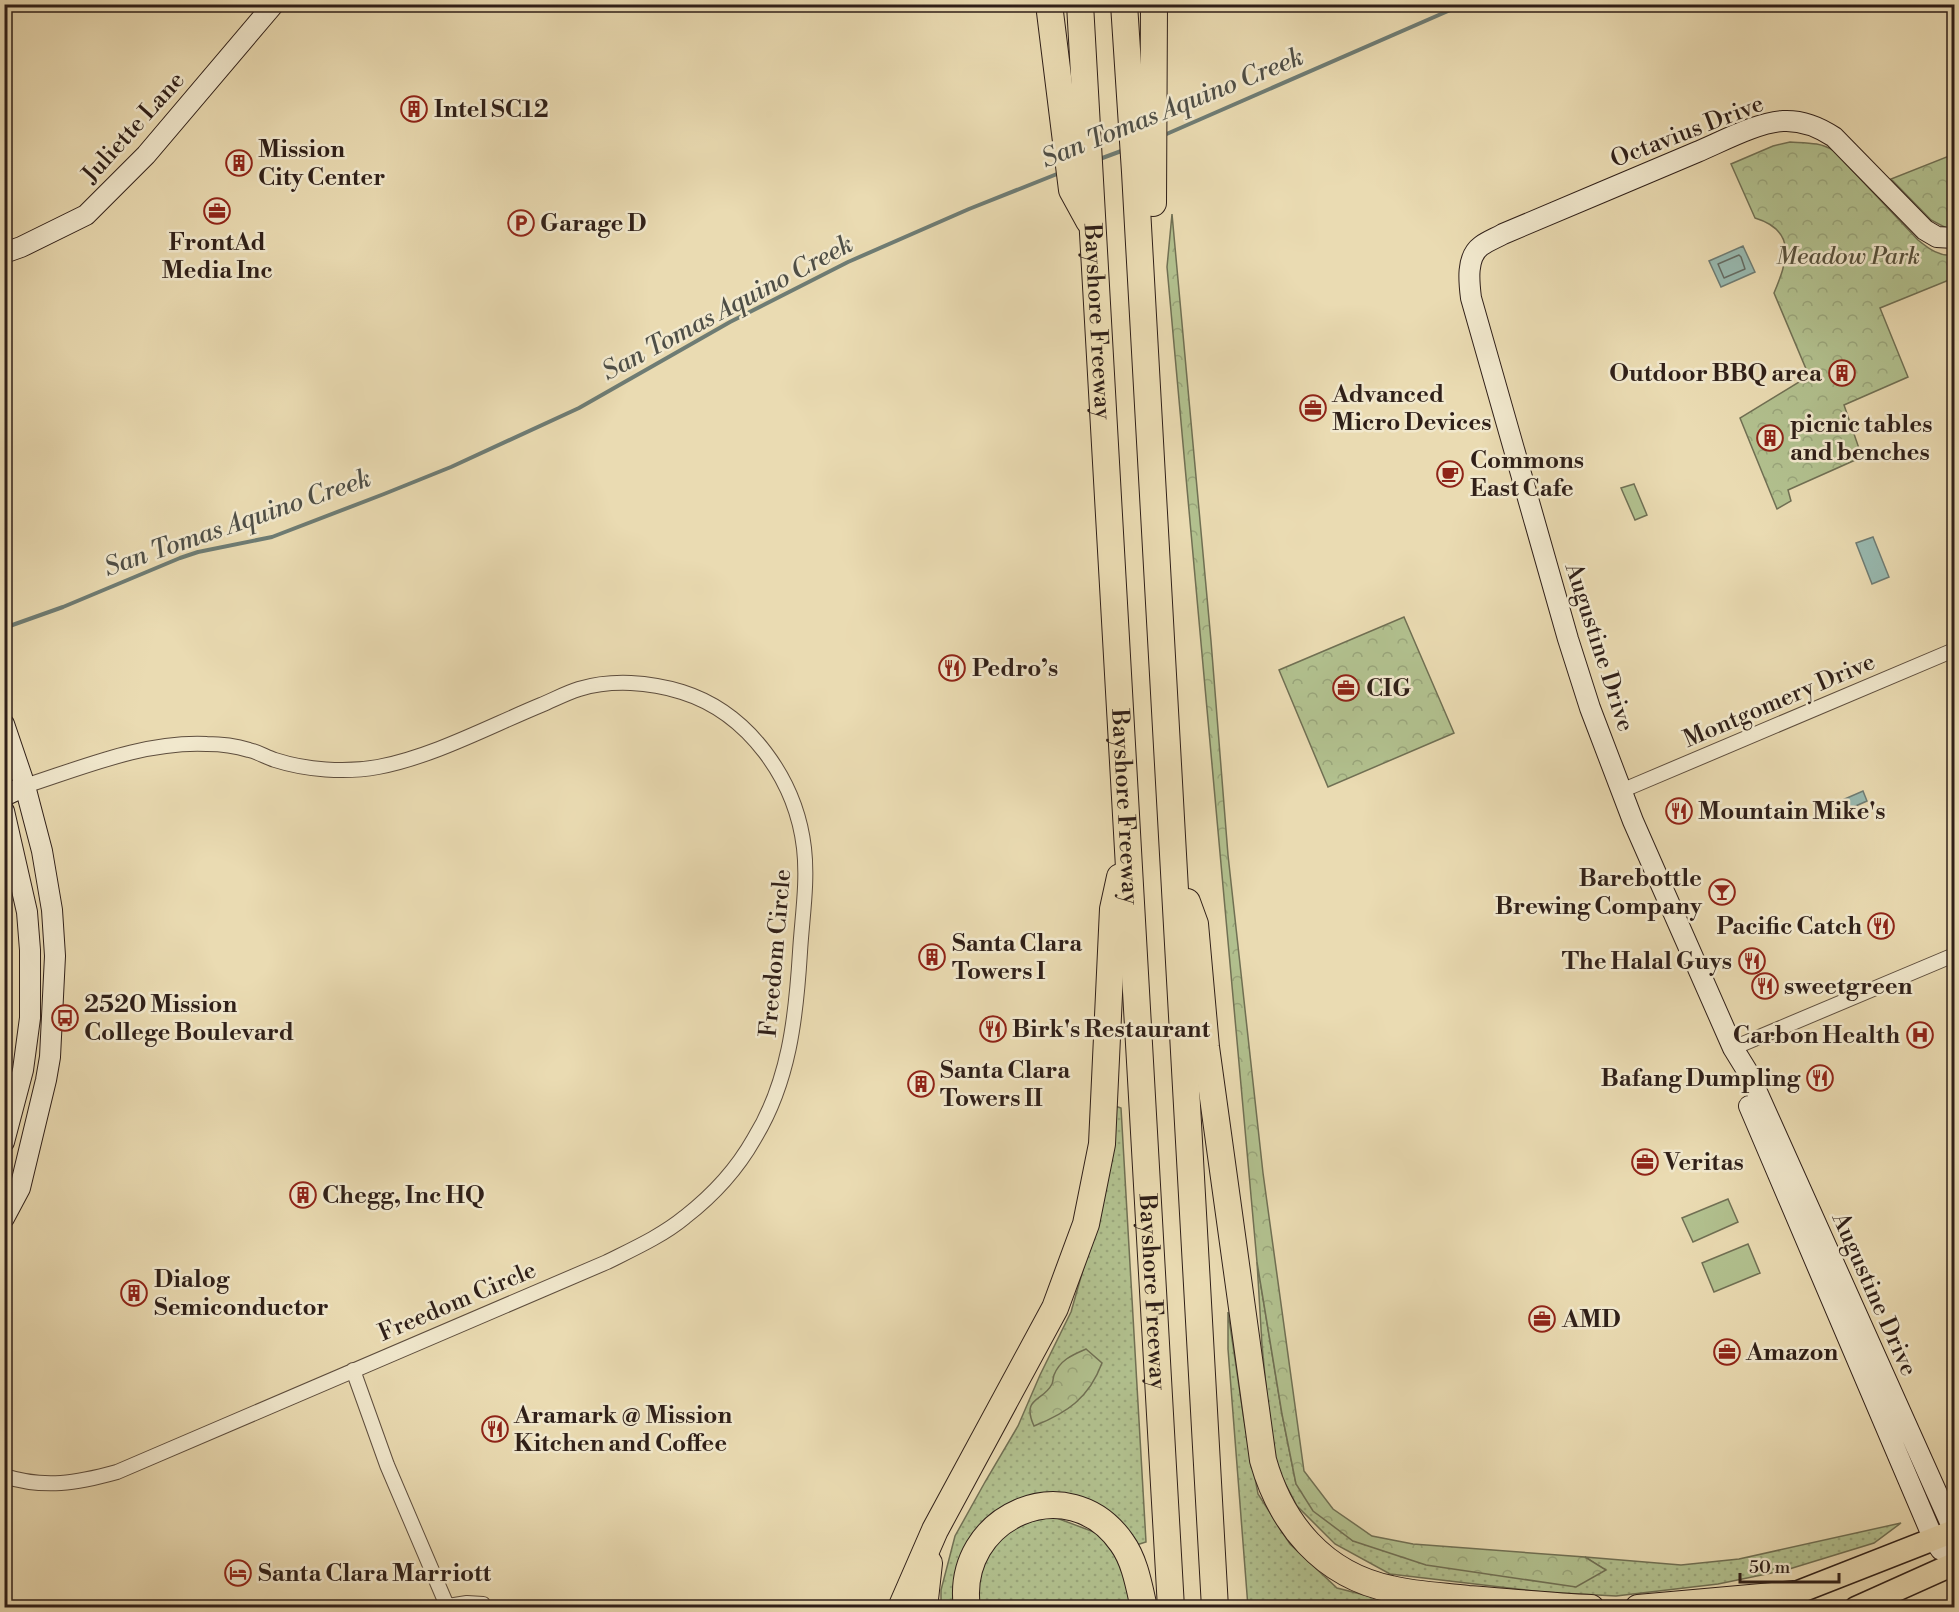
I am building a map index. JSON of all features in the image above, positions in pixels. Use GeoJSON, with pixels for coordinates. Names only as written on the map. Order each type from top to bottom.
{"type":"FeatureCollection","features":[{"type":"Feature","properties":{"kind":"highway"},"geometry":{"type":"LineString","coordinates":[[1049,4],[1075,126]]}},
{"type":"Feature","properties":{"kind":"highway","name":"Bayshore Freeway"},"geometry":{"type":"LineString","coordinates":[[1080,4],[1075,126],[1092,226],[1171,1608]]}},
{"type":"Feature","properties":{"kind":"highway","name":"Bayshore Freeway"},"geometry":{"type":"LineString","coordinates":[[1124,4],[1142,110],[1144,320],[1215,1608]]}},
{"type":"Feature","properties":{"kind":"highway"},"geometry":{"type":"LineString","coordinates":[[1142,110],[1154,4]]}},
{"type":"Feature","properties":{"kind":"highway"},"geometry":{"type":"LineString","coordinates":[[901,1608],[935,1530],[1055,1308],[1086,1224],[1102,1144],[1113,909],[1127,846]]}},
{"type":"Feature","properties":{"kind":"highway"},"geometry":{"type":"LineString","coordinates":[[1174,862],[1195,924],[1206,1047],[1263,1460],[1270,1485],[1282,1510],[1294,1529],[1318,1553],[1346,1573],[1367,1582],[1390,1589],[1426,1595],[1591,1608]]}},
{"type":"Feature","properties":{"kind":"highway"},"geometry":{"type":"LineString","coordinates":[[1199,1312],[1232,1608]]}},
{"type":"Feature","properties":{"kind":"highway"},"geometry":{"type":"LineString","coordinates":[[967,1608],[968,1574],[980,1544],[1001,1521],[1032,1508],[1050,1506],[1085,1510],[1115,1534],[1126,1548],[1134,1567],[1144,1608]]}},
{"type":"Feature","properties":{"kind":"highway"},"geometry":{"type":"LineString","coordinates":[[924,1608],[935,1530]]}},
{"type":"Feature","properties":{"kind":"highway"},"geometry":{"type":"LineString","coordinates":[[1638,1608],[1794,1594]]}},
{"type":"Feature","properties":{"kind":"main road"},"geometry":{"type":"LineString","coordinates":[[1754,1608],[1948,1534]]}},
{"type":"Feature","properties":{"kind":"main road"},"geometry":{"type":"LineString","coordinates":[[1856,1608],[1954,1566]]}},
{"type":"Feature","properties":{"kind":"street","name":"Juliette Lane"},"geometry":{"type":"LineString","coordinates":[[4,253],[86,215],[146,155],[274,4]]}},
{"type":"Feature","properties":{"kind":"street","name":"Octavius Drive"},"geometry":{"type":"LineString","coordinates":[[1479,248],[1513,230],[1713,146],[1770,123],[1783,121],[1809,124],[1834,137],[1925,230],[1937,237],[1954,238]]}},
{"type":"Feature","properties":{"kind":"street","name":"Augustine Drive"},"geometry":{"type":"LineString","coordinates":[[1479,248],[1469,272],[1471,298],[1568,639],[1590,708],[1621,791],[1733,1048],[1749,1074],[1948,1534],[1954,1566]]}},
{"type":"Feature","properties":{"kind":"street","name":"Montgomery Drive"},"geometry":{"type":"LineString","coordinates":[[1621,791],[1954,650]]}},
{"type":"Feature","properties":{"kind":"street","name":"Freedom Circle"},"geometry":{"type":"LineString","coordinates":[[4,1476],[45,1484],[71,1483],[117,1472],[607,1262],[661,1234],[685,1218],[723,1182],[756,1137],[784,1072],[797,1005],[804,902],[804,845],[799,821],[791,795],[771,759],[747,730],[714,705],[684,693],[656,686],[609,683],[579,689],[448,744],[399,762],[374,768],[341,770],[317,768],[278,761],[248,749],[208,744],[172,745],[139,750],[25,786]]}},
{"type":"Feature","properties":{"kind":"street"},"geometry":{"type":"LineString","coordinates":[[4,724],[25,786],[42,851],[52,910],[55,956],[54,1002],[46,1080],[20,1188],[4,1218]]}},
{"type":"Feature","properties":{"kind":"street"},"geometry":{"type":"LineString","coordinates":[[4,796],[25,786]]}},
{"type":"Feature","properties":{"kind":"street"},"geometry":{"type":"LineString","coordinates":[[4,811],[27,912],[30,950],[28,1028],[23,1070],[4,1142]]}},
{"type":"Feature","properties":{"kind":"street"},"geometry":{"type":"LineString","coordinates":[[1733,1048],[1954,955]]}},
{"type":"Feature","properties":{"kind":"street"},"geometry":{"type":"LineString","coordinates":[[353,1370],[387,1465],[448,1607],[467,1603],[483,1604],[485,1608]]}},
{"type":"Feature","properties":{"kind":"green space","name":"Meadow Park"},"geometry":{"type":"Polygon","coordinates":[[[1790,142],[1819,144],[1834,151],[1918,240],[1939,254],[1954,255],[1954,278],[1880,308],[1908,377],[1844,405],[1862,457],[1788,490],[1791,501],[1777,509],[1740,418],[1809,376],[1774,293],[1785,259],[1786,249],[1783,239],[1778,231],[1769,224],[1755,218],[1731,164],[1773,146],[1790,142]]]}},
{"type":"Feature","properties":{"kind":"green space"},"geometry":{"type":"Polygon","coordinates":[[[1954,154],[1954,229],[1950,230],[1931,220],[1891,179],[1954,154]]]}},
{"type":"Feature","properties":{"kind":"green space"},"geometry":{"type":"Polygon","coordinates":[[[1172,214],[1228,855],[1263,1173],[1304,1471],[1333,1509],[1372,1536],[1413,1544],[1585,1557],[1606,1570],[1576,1587],[1426,1565],[1353,1541],[1313,1511],[1296,1484],[1257,1262],[1167,267],[1172,214]]]}},
{"type":"Feature","properties":{"kind":"green space"},"geometry":{"type":"Polygon","coordinates":[[[1634,484],[1647,515],[1635,520],[1621,488],[1634,484]]]}},
{"type":"Feature","properties":{"kind":"green space"},"geometry":{"type":"Polygon","coordinates":[[[1404,617],[1454,733],[1328,787],[1279,670],[1404,617]]]}},
{"type":"Feature","properties":{"kind":"green space"},"geometry":{"type":"Polygon","coordinates":[[[1115,1106],[1121,1108],[1146,1542],[1133,1546],[1114,1519],[992,1515],[964,1549],[955,1586],[959,1607],[941,1607],[941,1590],[955,1536],[1018,1426],[1071,1312],[1100,1210],[1115,1106]]]}},
{"type":"Feature","properties":{"kind":"green space"},"geometry":{"type":"Polygon","coordinates":[[[1728,1199],[1738,1222],[1693,1242],[1682,1218],[1728,1199]]]}},
{"type":"Feature","properties":{"kind":"green space"},"geometry":{"type":"Polygon","coordinates":[[[1748,1244],[1760,1273],[1714,1292],[1702,1263],[1748,1244]]]}},
{"type":"Feature","properties":{"kind":"green space"},"geometry":{"type":"Polygon","coordinates":[[[1257,1262],[1296,1484],[1353,1541],[1605,1570],[1585,1557],[1681,1565],[1739,1559],[1901,1523],[1874,1543],[1786,1570],[1718,1584],[1616,1596],[1542,1592],[1390,1574],[1335,1544],[1297,1506],[1273,1460],[1257,1262]]]}},
{"type":"Feature","properties":{"kind":"green space"},"geometry":{"type":"Polygon","coordinates":[[[1228,1312],[1258,1494],[1290,1544],[1337,1588],[1412,1607],[1248,1607],[1228,1349],[1228,1312]]]}},
{"type":"Feature","properties":{"kind":"green space"},"geometry":{"type":"Polygon","coordinates":[[[1086,1349],[1102,1363],[1091,1386],[1067,1410],[1034,1426],[1030,1410],[1032,1405],[1048,1390],[1063,1362],[1086,1349]]]}},
{"type":"Feature","properties":{"kind":"green space"},"geometry":{"type":"Polygon","coordinates":[[[1054,1517],[1102,1535],[1118,1555],[1133,1607],[977,1608],[980,1569],[993,1545],[1003,1536],[1026,1523],[1054,1517]]]}},
{"type":"Feature","properties":{"kind":"water"},"geometry":{"type":"Polygon","coordinates":[[[1743,246],[1755,272],[1721,287],[1709,261],[1743,246]]]}},
{"type":"Feature","properties":{"kind":"water"},"geometry":{"type":"Polygon","coordinates":[[[1873,537],[1889,577],[1872,584],[1856,543],[1873,537]]]}},
{"type":"Feature","properties":{"kind":"water"},"geometry":{"type":"Polygon","coordinates":[[[1863,791],[1867,801],[1835,815],[1831,805],[1863,791]]]}},
{"type":"Feature","properties":{"kind":"waterway","name":"San Tomas Aquino Creek"},"geometry":{"type":"LineString","coordinates":[[1162,136],[1464,4]]}},
{"type":"Feature","properties":{"kind":"waterway","name":"San Tomas Aquino Creek"},"geometry":{"type":"LineString","coordinates":[[1097,160],[1124,150]]}},
{"type":"Feature","properties":{"kind":"waterway","name":"San Tomas Aquino Creek"},"geometry":{"type":"LineString","coordinates":[[4,628],[63,607],[180,558],[198,552],[272,537],[451,467],[579,408],[730,322],[848,262],[969,209],[1062,172]]}},
{"type":"Feature","properties":{"kind":"place","name":"Intel SC12"},"geometry":{"type":"Point","coordinates":[414,109]}},
{"type":"Feature","properties":{"kind":"place","name":"Mission City Center"},"geometry":{"type":"Point","coordinates":[239,163]}},
{"type":"Feature","properties":{"kind":"place","name":"FrontAd Media Inc"},"geometry":{"type":"Point","coordinates":[217,211]}},
{"type":"Feature","properties":{"kind":"place","name":"Garage D"},"geometry":{"type":"Point","coordinates":[521,223]}},
{"type":"Feature","properties":{"kind":"place","name":"Outdoor BBQ area"},"geometry":{"type":"Point","coordinates":[1842,373]}},
{"type":"Feature","properties":{"kind":"place","name":"Advanced Micro Devices"},"geometry":{"type":"Point","coordinates":[1313,408]}},
{"type":"Feature","properties":{"kind":"place","name":"picnic tables and benches"},"geometry":{"type":"Point","coordinates":[1770,438]}},
{"type":"Feature","properties":{"kind":"place","name":"Commons East Cafe"},"geometry":{"type":"Point","coordinates":[1450,474]}},
{"type":"Feature","properties":{"kind":"place","name":"Pedro’s"},"geometry":{"type":"Point","coordinates":[952,668]}},
{"type":"Feature","properties":{"kind":"place","name":"CIG"},"geometry":{"type":"Point","coordinates":[1346,688]}},
{"type":"Feature","properties":{"kind":"place","name":"Mountain Mike's"},"geometry":{"type":"Point","coordinates":[1679,811]}},
{"type":"Feature","properties":{"kind":"place","name":"Barebottle Brewing Company"},"geometry":{"type":"Point","coordinates":[1722,892]}},
{"type":"Feature","properties":{"kind":"place","name":"Pacific Catch"},"geometry":{"type":"Point","coordinates":[1881,926]}},
{"type":"Feature","properties":{"kind":"place","name":"Santa Clara Towers I"},"geometry":{"type":"Point","coordinates":[932,957]}},
{"type":"Feature","properties":{"kind":"place","name":"The Halal Guys"},"geometry":{"type":"Point","coordinates":[1752,961]}},
{"type":"Feature","properties":{"kind":"place","name":"sweetgreen"},"geometry":{"type":"Point","coordinates":[1765,986]}},
{"type":"Feature","properties":{"kind":"place","name":"2520 Mission College Boulevard"},"geometry":{"type":"Point","coordinates":[65,1018]}},
{"type":"Feature","properties":{"kind":"place","name":"Birk's Restaurant"},"geometry":{"type":"Point","coordinates":[993,1029]}},
{"type":"Feature","properties":{"kind":"place","name":"Carbon Health"},"geometry":{"type":"Point","coordinates":[1920,1035]}},
{"type":"Feature","properties":{"kind":"place","name":"Bafang Dumpling"},"geometry":{"type":"Point","coordinates":[1820,1078]}},
{"type":"Feature","properties":{"kind":"place","name":"Santa Clara Towers II"},"geometry":{"type":"Point","coordinates":[921,1084]}},
{"type":"Feature","properties":{"kind":"place","name":"Veritas"},"geometry":{"type":"Point","coordinates":[1645,1162]}},
{"type":"Feature","properties":{"kind":"place","name":"Chegg, Inc HQ"},"geometry":{"type":"Point","coordinates":[303,1195]}},
{"type":"Feature","properties":{"kind":"place","name":"Dialog Semiconductor"},"geometry":{"type":"Point","coordinates":[134,1293]}},
{"type":"Feature","properties":{"kind":"place","name":"AMD"},"geometry":{"type":"Point","coordinates":[1542,1319]}},
{"type":"Feature","properties":{"kind":"place","name":"Amazon"},"geometry":{"type":"Point","coordinates":[1727,1352]}},
{"type":"Feature","properties":{"kind":"place","name":"Aramark @ Mission Kitchen and Coffee"},"geometry":{"type":"Point","coordinates":[495,1429]}},
{"type":"Feature","properties":{"kind":"place","name":"Santa Clara Marriott"},"geometry":{"type":"Point","coordinates":[238,1573]}}]}
